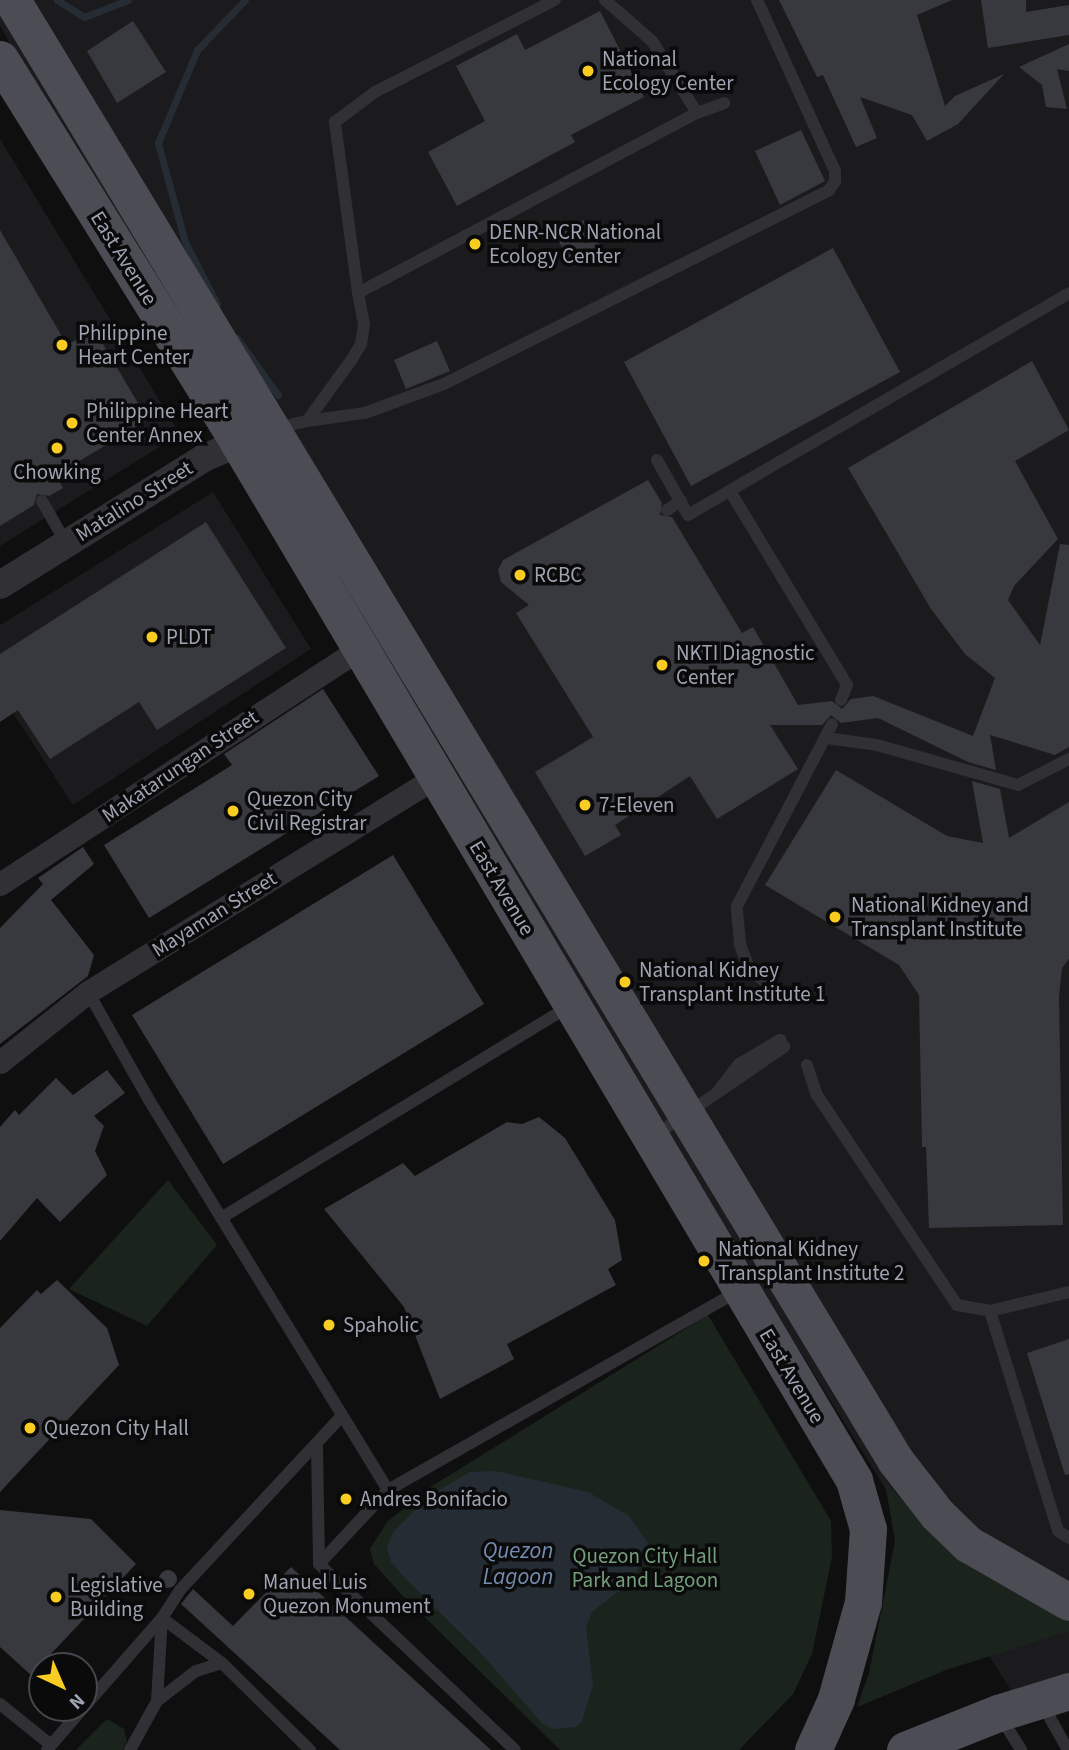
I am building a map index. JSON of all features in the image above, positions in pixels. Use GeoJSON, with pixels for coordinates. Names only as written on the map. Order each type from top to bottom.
{"type":"FeatureCollection","features":[{"type":"Feature","properties":{"kind":"main road","name":"East Avenue"},"geometry":{"type":"LineString","coordinates":[[12,0],[291,424],[700,1108],[918,1491],[968,1544],[1069,1602]]}},
{"type":"Feature","properties":{"kind":"main road","name":"East Avenue"},"geometry":{"type":"LineString","coordinates":[[0,59],[238,442],[854,1480],[866,1517],[868,1559],[856,1632],[836,1699],[813,1750]]}},
{"type":"Feature","properties":{"kind":"main road"},"geometry":{"type":"LineString","coordinates":[[905,1750],[998,1713],[1054,1695]]}},
{"type":"Feature","properties":{"kind":"street","name":"Matalino Street"},"geometry":{"type":"LineString","coordinates":[[0,585],[238,442],[291,424]]}},
{"type":"Feature","properties":{"kind":"street","name":"Makatarungan Street"},"geometry":{"type":"LineString","coordinates":[[0,884],[327,666],[360,648]]}},
{"type":"Feature","properties":{"kind":"street","name":"Mayaman Street"},"geometry":{"type":"LineString","coordinates":[[0,1062],[88,992],[436,777]]}},
{"type":"Feature","properties":{"kind":"lane"},"geometry":{"type":"LineString","coordinates":[[291,424],[361,344],[364,324],[335,122],[375,92],[536,3],[555,0]]}},
{"type":"Feature","properties":{"kind":"lane"},"geometry":{"type":"LineString","coordinates":[[605,0],[652,41],[696,113]]}},
{"type":"Feature","properties":{"kind":"lane"},"geometry":{"type":"LineString","coordinates":[[291,424],[365,413],[444,384],[829,190],[835,182],[835,171],[757,0]]}},
{"type":"Feature","properties":{"kind":"lane"},"geometry":{"type":"LineString","coordinates":[[358,293],[696,113],[724,103]]}},
{"type":"Feature","properties":{"kind":"lane"},"geometry":{"type":"LineString","coordinates":[[657,460],[688,515],[1069,293]]}},
{"type":"Feature","properties":{"kind":"lane"},"geometry":{"type":"LineString","coordinates":[[730,491],[847,685],[841,700]]}},
{"type":"Feature","properties":{"kind":"lane"},"geometry":{"type":"LineString","coordinates":[[42,501],[66,543]]}},
{"type":"Feature","properties":{"kind":"lane"},"geometry":{"type":"LineString","coordinates":[[667,510],[681,501]]}},
{"type":"Feature","properties":{"kind":"lane"},"geometry":{"type":"LineString","coordinates":[[776,991],[749,968],[740,944],[737,906],[832,724]]}},
{"type":"Feature","properties":{"kind":"lane"},"geometry":{"type":"LineString","coordinates":[[826,738],[877,745],[1018,785],[1069,759]]}},
{"type":"Feature","properties":{"kind":"lane"},"geometry":{"type":"LineString","coordinates":[[88,992],[341,1418],[388,1490]]}},
{"type":"Feature","properties":{"kind":"lane"},"geometry":{"type":"LineString","coordinates":[[221,1218],[572,1005]]}},
{"type":"Feature","properties":{"kind":"lane"},"geometry":{"type":"LineString","coordinates":[[651,1138],[700,1108],[782,1044]]}},
{"type":"Feature","properties":{"kind":"lane"},"geometry":{"type":"LineString","coordinates":[[807,1065],[817,1096],[952,1299],[966,1309],[990,1311],[1069,1292]]}},
{"type":"Feature","properties":{"kind":"lane"},"geometry":{"type":"LineString","coordinates":[[319,1564],[388,1490],[740,1289]]}},
{"type":"Feature","properties":{"kind":"lane"},"geometry":{"type":"LineString","coordinates":[[990,1311],[1058,1531],[1069,1538]]}},
{"type":"Feature","properties":{"kind":"lane"},"geometry":{"type":"LineString","coordinates":[[98,1690],[162,1618],[180,1590],[317,1447],[341,1418]]}},
{"type":"Feature","properties":{"kind":"lane"},"geometry":{"type":"LineString","coordinates":[[317,1447],[319,1564],[515,1750]]}},
{"type":"Feature","properties":{"kind":"lane"},"geometry":{"type":"LineString","coordinates":[[162,1618],[222,1663],[310,1750]]}},
{"type":"Feature","properties":{"kind":"lane"},"geometry":{"type":"LineString","coordinates":[[157,1701],[162,1618]]}},
{"type":"Feature","properties":{"kind":"lane"},"geometry":{"type":"LineString","coordinates":[[130,1750],[157,1701],[196,1671],[222,1663]]}},
{"type":"Feature","properties":{"kind":"lane"},"geometry":{"type":"LineString","coordinates":[[1054,1695],[1068,1750]]}},
{"type":"Feature","properties":{"kind":"lane"},"geometry":{"type":"LineString","coordinates":[[0,1703],[49,1747],[70,1722]]}},
{"type":"Feature","properties":{"kind":"lane"},"geometry":{"type":"LineString","coordinates":[[998,1713],[1021,1750]]}},
{"type":"Feature","properties":{"kind":"shaded area","name":"National Kidney and Transplant Institute"},"geometry":{"type":"Polygon","coordinates":[[[0,0],[1069,0],[1069,1691],[1020,1705],[676,1152],[46,112],[0,25],[0,0]]]}},
{"type":"Feature","properties":{"kind":"shaded area","name":"Philippine Heart Center"},"geometry":{"type":"Polygon","coordinates":[[[0,139],[180,434],[0,546],[0,139]]]}},
{"type":"Feature","properties":{"kind":"shaded area","name":"PLDT"},"geometry":{"type":"Polygon","coordinates":[[[213,492],[311,649],[73,805],[0,693],[0,625],[213,492]]]}},
{"type":"Feature","properties":{"kind":"green space"},"geometry":{"type":"Polygon","coordinates":[[[168,1180],[217,1245],[147,1326],[69,1289],[168,1180]]]}},
{"type":"Feature","properties":{"kind":"green space","name":"Quezon City Hall Park and Lagoon"},"geometry":{"type":"Polygon","coordinates":[[[708,1315],[831,1521],[832,1557],[812,1654],[793,1694],[739,1750],[560,1750],[400,1593],[374,1564],[370,1549],[387,1522],[432,1486],[708,1315]]]}},
{"type":"Feature","properties":{"kind":"green space"},"geometry":{"type":"Polygon","coordinates":[[[885,1483],[948,1545],[991,1579],[1069,1622],[1069,1631],[946,1670],[857,1707],[869,1673],[895,1541],[885,1483]]]}},
{"type":"Feature","properties":{"kind":"green space"},"geometry":{"type":"Polygon","coordinates":[[[107,1719],[124,1729],[127,1741],[123,1750],[76,1750],[107,1719]]]}},
{"type":"Feature","properties":{"kind":"water","name":"Quezon Lagoon"},"geometry":{"type":"Polygon","coordinates":[[[496,1471],[588,1492],[629,1516],[648,1543],[646,1556],[628,1584],[592,1612],[586,1627],[593,1686],[582,1721],[576,1727],[553,1729],[543,1724],[478,1650],[391,1562],[387,1547],[394,1531],[432,1494],[470,1472],[496,1471]]]}},
{"type":"Feature","properties":{"kind":"building"},"geometry":{"type":"Polygon","coordinates":[[[779,0],[952,0],[917,15],[945,106],[955,96],[1004,74],[958,124],[927,141],[912,115],[860,97],[877,138],[856,147],[823,75],[817,77],[779,0]]]}},
{"type":"Feature","properties":{"kind":"building"},"geometry":{"type":"Polygon","coordinates":[[[981,0],[1026,0],[1026,12],[1069,5],[1069,35],[988,48],[981,0]]]}},
{"type":"Feature","properties":{"kind":"building"},"geometry":{"type":"Polygon","coordinates":[[[600,11],[644,97],[571,135],[575,142],[457,206],[428,152],[485,121],[456,66],[517,34],[525,50],[600,11]]]}},
{"type":"Feature","properties":{"kind":"building"},"geometry":{"type":"Polygon","coordinates":[[[133,21],[166,72],[117,103],[87,51],[133,21]]]}},
{"type":"Feature","properties":{"kind":"building"},"geometry":{"type":"Polygon","coordinates":[[[1069,44],[1069,71],[1057,69],[1067,109],[1046,107],[1042,85],[1019,67],[1069,44]]]}},
{"type":"Feature","properties":{"kind":"building"},"geometry":{"type":"Polygon","coordinates":[[[801,130],[825,181],[780,205],[755,151],[801,130]]]}},
{"type":"Feature","properties":{"kind":"building"},"geometry":{"type":"Polygon","coordinates":[[[584,220],[601,247],[572,264],[556,237],[584,220]]]}},
{"type":"Feature","properties":{"kind":"building","name":"Philippine Heart Center Annex"},"geometry":{"type":"Polygon","coordinates":[[[0,230],[67,345],[94,329],[148,420],[56,475],[63,488],[49,496],[37,494],[34,505],[0,526],[0,230]]]}},
{"type":"Feature","properties":{"kind":"building"},"geometry":{"type":"Polygon","coordinates":[[[833,248],[900,372],[691,486],[624,362],[833,248]]]}},
{"type":"Feature","properties":{"kind":"building"},"geometry":{"type":"Polygon","coordinates":[[[437,341],[450,371],[406,389],[394,360],[437,341]]]}},
{"type":"Feature","properties":{"kind":"building"},"geometry":{"type":"Polygon","coordinates":[[[1032,361],[1069,430],[1015,461],[1058,539],[1014,586],[1008,600],[1040,645],[1060,544],[1069,545],[1069,747],[1055,755],[990,735],[996,770],[968,762],[878,718],[841,723],[831,715],[822,725],[770,725],[798,769],[717,819],[690,776],[615,825],[621,835],[585,856],[535,772],[593,737],[516,613],[529,605],[501,582],[498,570],[503,560],[648,480],[662,503],[660,515],[672,517],[742,633],[753,627],[798,705],[832,701],[842,709],[851,699],[873,696],[973,736],[995,678],[965,654],[931,609],[848,468],[1032,361]]]}},
{"type":"Feature","properties":{"kind":"building","name":"PLDT"},"geometry":{"type":"Polygon","coordinates":[[[206,522],[286,648],[157,730],[139,702],[50,759],[18,710],[0,722],[0,654],[206,522]]]}},
{"type":"Feature","properties":{"kind":"building"},"geometry":{"type":"Polygon","coordinates":[[[323,689],[379,776],[149,918],[104,845],[232,765],[224,754],[323,689]]]}},
{"type":"Feature","properties":{"kind":"building","name":"National Kidney and Transplant Institute"},"geometry":{"type":"Polygon","coordinates":[[[836,770],[947,836],[983,843],[972,781],[1000,789],[1009,838],[1069,802],[1069,959],[1062,968],[1059,997],[1063,1225],[929,1228],[926,1147],[922,1147],[919,995],[899,965],[765,885],[836,770]]]}},
{"type":"Feature","properties":{"kind":"building"},"geometry":{"type":"Polygon","coordinates":[[[83,847],[94,864],[51,900],[94,955],[88,976],[0,1044],[0,928],[43,884],[38,878],[83,847]]]}},
{"type":"Feature","properties":{"kind":"building"},"geometry":{"type":"Polygon","coordinates":[[[393,855],[484,1004],[223,1164],[132,1015],[393,855]]]}},
{"type":"Feature","properties":{"kind":"building"},"geometry":{"type":"Polygon","coordinates":[[[107,1070],[125,1093],[94,1116],[104,1126],[95,1151],[107,1175],[60,1222],[37,1198],[0,1241],[0,1127],[15,1110],[19,1115],[56,1078],[73,1095],[107,1070]]]}},
{"type":"Feature","properties":{"kind":"building"},"geometry":{"type":"Polygon","coordinates":[[[539,1117],[565,1138],[615,1220],[622,1260],[608,1269],[616,1285],[507,1344],[514,1359],[440,1399],[404,1307],[324,1209],[403,1163],[415,1176],[507,1122],[522,1124],[539,1117]]]}},
{"type":"Feature","properties":{"kind":"building","name":"Quezon City Hall"},"geometry":{"type":"Polygon","coordinates":[[[57,1280],[107,1328],[119,1365],[0,1492],[0,1328],[37,1290],[41,1294],[57,1280]]]}},
{"type":"Feature","properties":{"kind":"building"},"geometry":{"type":"Polygon","coordinates":[[[1069,1339],[1069,1474],[1065,1475],[1027,1353],[1069,1339]]]}},
{"type":"Feature","properties":{"kind":"building","name":"Legislative Building"},"geometry":{"type":"Polygon","coordinates":[[[0,1510],[91,1519],[136,1564],[53,1652],[28,1652],[28,1672],[0,1647],[0,1510]]]}},
{"type":"Feature","properties":{"kind":"building"},"geometry":{"type":"Polygon","coordinates":[[[291,1567],[491,1750],[340,1750],[181,1604],[193,1589],[233,1626],[291,1567]]]}},
{"type":"Feature","properties":{"kind":"building"},"geometry":{"type":"Polygon","coordinates":[[[164,1570],[172,1570],[177,1579],[175,1586],[164,1588],[159,1583],[159,1575],[164,1570]]]}},
{"type":"Feature","properties":{"kind":"waterway"},"geometry":{"type":"LineString","coordinates":[[57,0],[84,17],[128,0]]}},
{"type":"Feature","properties":{"kind":"waterway"},"geometry":{"type":"LineString","coordinates":[[217,304],[185,242],[158,143],[197,50],[245,0]]}},
{"type":"Feature","properties":{"kind":"waterway"},"geometry":{"type":"LineString","coordinates":[[237,338],[278,395]]}},
{"type":"Feature","properties":{"kind":"place","name":"National Ecology Center"},"geometry":{"type":"Point","coordinates":[588,71]}},
{"type":"Feature","properties":{"kind":"place","name":"DENR-NCR National Ecology Center"},"geometry":{"type":"Point","coordinates":[475,244]}},
{"type":"Feature","properties":{"kind":"place","name":"Philippine Heart Center"},"geometry":{"type":"Point","coordinates":[62,345]}},
{"type":"Feature","properties":{"kind":"place","name":"Philippine Heart Center Annex"},"geometry":{"type":"Point","coordinates":[72,423]}},
{"type":"Feature","properties":{"kind":"place","name":"Chowking"},"geometry":{"type":"Point","coordinates":[57,448]}},
{"type":"Feature","properties":{"kind":"place","name":"RCBC"},"geometry":{"type":"Point","coordinates":[520,575]}},
{"type":"Feature","properties":{"kind":"place","name":"PLDT"},"geometry":{"type":"Point","coordinates":[152,637]}},
{"type":"Feature","properties":{"kind":"place","name":"NKTI Diagnostic Center"},"geometry":{"type":"Point","coordinates":[662,665]}},
{"type":"Feature","properties":{"kind":"place","name":"7-Eleven"},"geometry":{"type":"Point","coordinates":[585,805]}},
{"type":"Feature","properties":{"kind":"place","name":"Quezon City Civil Registrar"},"geometry":{"type":"Point","coordinates":[233,811]}},
{"type":"Feature","properties":{"kind":"place","name":"National Kidney and Transplant Institute"},"geometry":{"type":"Point","coordinates":[835,917]}},
{"type":"Feature","properties":{"kind":"place","name":"National Kidney Transplant Institute 1"},"geometry":{"type":"Point","coordinates":[625,982]}},
{"type":"Feature","properties":{"kind":"place","name":"National Kidney Transplant Institute 2"},"geometry":{"type":"Point","coordinates":[704,1261]}},
{"type":"Feature","properties":{"kind":"place","name":"Spaholic"},"geometry":{"type":"Point","coordinates":[329,1325]}},
{"type":"Feature","properties":{"kind":"place","name":"Quezon City Hall"},"geometry":{"type":"Point","coordinates":[30,1428]}},
{"type":"Feature","properties":{"kind":"place","name":"Andres Bonifacio"},"geometry":{"type":"Point","coordinates":[346,1499]}},
{"type":"Feature","properties":{"kind":"place","name":"Manuel Luis Quezon Monument"},"geometry":{"type":"Point","coordinates":[249,1594]}},
{"type":"Feature","properties":{"kind":"place","name":"Legislative Building"},"geometry":{"type":"Point","coordinates":[56,1597]}}]}
